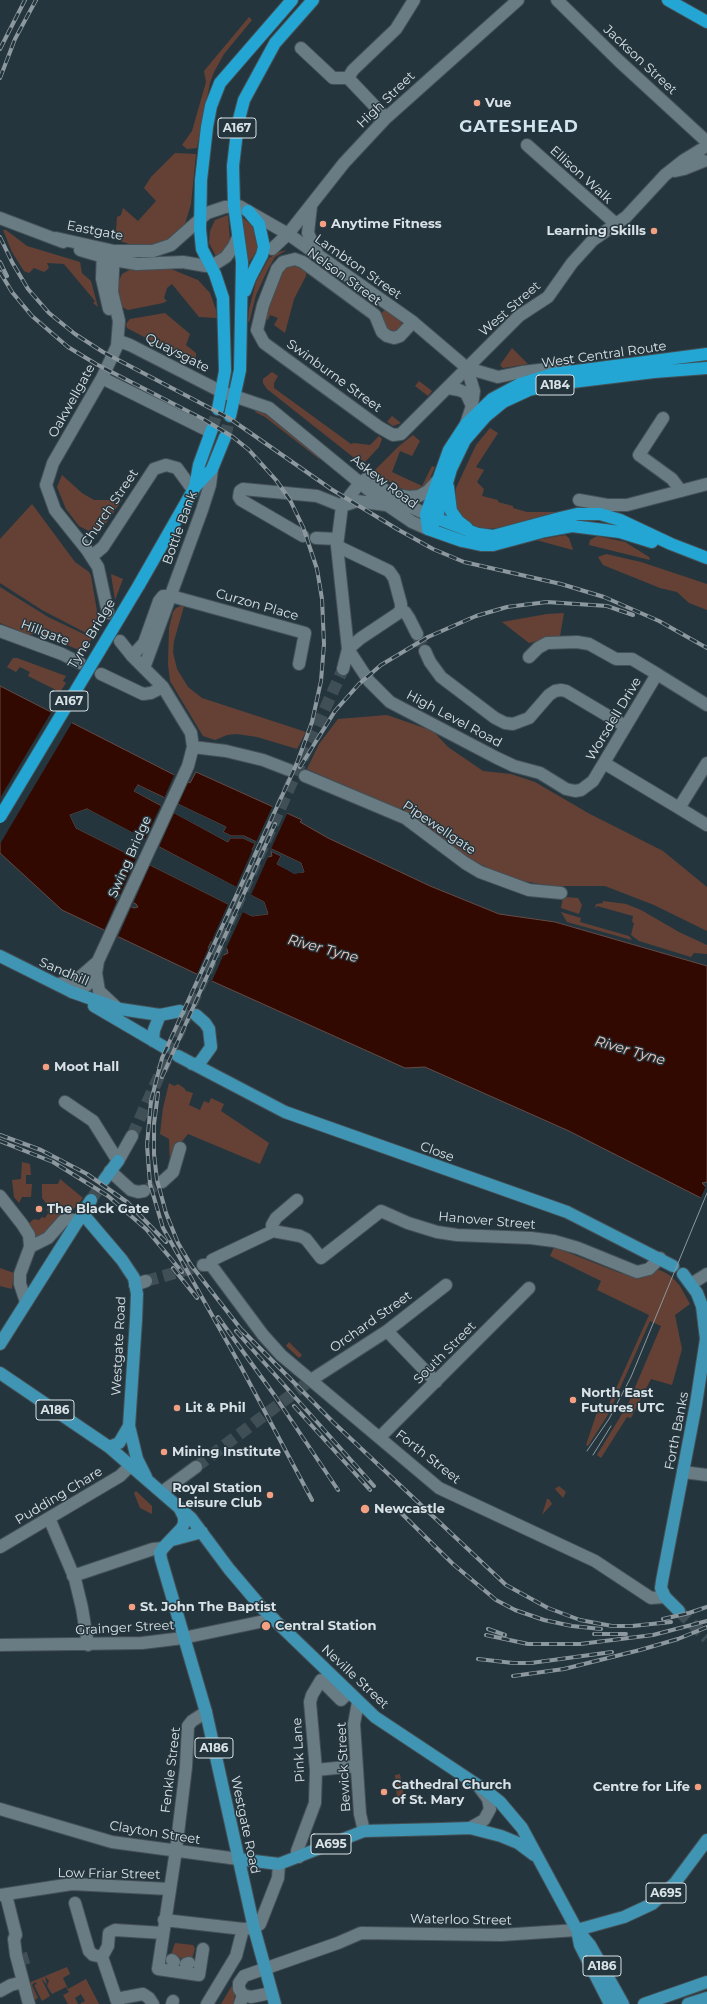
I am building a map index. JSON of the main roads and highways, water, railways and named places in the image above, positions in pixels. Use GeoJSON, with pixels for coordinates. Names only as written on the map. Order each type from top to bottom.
{"type":"FeatureCollection","features":[{"type":"Feature","properties":{"kind":"highway","name":"A167"},"geometry":{"type":"LineString","coordinates":[[218,409],[225,371],[224,309],[220,287],[202,250],[201,180],[207,127],[211,106],[220,83],[292,0]]}},
{"type":"Feature","properties":{"kind":"highway","name":"A167"},"geometry":{"type":"LineString","coordinates":[[230,416],[240,370],[242,301],[242,262],[234,205],[232,166],[238,123],[244,100],[275,43],[313,0]]}},
{"type":"Feature","properties":{"kind":"highway"},"geometry":{"type":"LineString","coordinates":[[668,0],[707,22]]}},
{"type":"Feature","properties":{"kind":"highway"},"geometry":{"type":"LineString","coordinates":[[242,301],[250,278],[260,260],[264,247],[262,230],[257,220],[248,210]]}},
{"type":"Feature","properties":{"kind":"highway"},"geometry":{"type":"LineString","coordinates":[[260,260],[272,249]]}},
{"type":"Feature","properties":{"kind":"highway","name":"West Central Route"},"geometry":{"type":"LineString","coordinates":[[428,529],[449,450],[466,424],[476,412],[492,399],[520,384],[553,374],[707,354]]}},
{"type":"Feature","properties":{"kind":"highway","name":"West Central Route"},"geometry":{"type":"LineString","coordinates":[[442,480],[470,432],[494,408],[514,396],[529,390],[556,384],[654,372],[707,368]]}},
{"type":"Feature","properties":{"kind":"highway","name":"A167"},"geometry":{"type":"LineString","coordinates":[[194,489],[209,429]]}},
{"type":"Feature","properties":{"kind":"highway","name":"Tyne Bridge"},"geometry":{"type":"LineString","coordinates":[[0,817],[139,585],[194,489],[212,470],[225,437]]}},
{"type":"Feature","properties":{"kind":"highway"},"geometry":{"type":"LineString","coordinates":[[442,480],[454,516],[478,534]]}},
{"type":"Feature","properties":{"kind":"highway","name":"Askew Road"},"geometry":{"type":"LineString","coordinates":[[431,517],[478,534],[498,535],[577,514],[600,514],[625,521],[670,544],[707,558]]}},
{"type":"Feature","properties":{"kind":"highway","name":"Askew Road"},"geometry":{"type":"LineString","coordinates":[[428,529],[467,543],[487,545],[558,528],[581,527],[630,534],[707,564]]}},
{"type":"Feature","properties":{"kind":"main road","name":"Sandhill"},"geometry":{"type":"LineString","coordinates":[[0,956],[72,992],[120,1009],[160,1015],[180,1011]]}},
{"type":"Feature","properties":{"kind":"main road"},"geometry":{"type":"LineString","coordinates":[[72,992],[164,1047]]}},
{"type":"Feature","properties":{"kind":"main road"},"geometry":{"type":"LineString","coordinates":[[153,1041],[154,1030],[160,1015]]}},
{"type":"Feature","properties":{"kind":"main road"},"geometry":{"type":"LineString","coordinates":[[196,1015],[205,1023],[209,1030],[212,1063],[215,1070],[220,1076],[231,1083]]}},
{"type":"Feature","properties":{"kind":"main road"},"geometry":{"type":"LineString","coordinates":[[192,1064],[196,1064],[201,1061],[211,1047]]}},
{"type":"Feature","properties":{"kind":"main road","name":"Close"},"geometry":{"type":"LineString","coordinates":[[178,1056],[288,1113],[572,1214],[673,1266]]}},
{"type":"Feature","properties":{"kind":"main road"},"geometry":{"type":"LineString","coordinates":[[108,1176],[118,1161]]}},
{"type":"Feature","properties":{"kind":"main road"},"geometry":{"type":"LineString","coordinates":[[0,1344],[91,1200]]}},
{"type":"Feature","properties":{"kind":"main road","name":"Westgate Road"},"geometry":{"type":"LineString","coordinates":[[80,1217],[141,1283],[136,1320],[129,1426],[137,1459],[148,1479]]}},
{"type":"Feature","properties":{"kind":"main road","name":"Forth Banks"},"geometry":{"type":"LineString","coordinates":[[679,1611],[665,1597],[661,1588],[696,1404],[706,1339],[702,1306],[691,1284],[683,1274]]}},
{"type":"Feature","properties":{"kind":"main road","name":"A186"},"geometry":{"type":"LineString","coordinates":[[0,1373],[109,1447],[126,1463],[148,1479]]}},
{"type":"Feature","properties":{"kind":"main road","name":"Westgate Road"},"geometry":{"type":"LineString","coordinates":[[109,1447],[119,1443],[129,1426]]}},
{"type":"Feature","properties":{"kind":"main road","name":"Neville Street"},"geometry":{"type":"LineString","coordinates":[[148,1479],[194,1521],[242,1585],[348,1693],[395,1731],[492,1794],[522,1828],[539,1860]]}},
{"type":"Feature","properties":{"kind":"main road"},"geometry":{"type":"LineString","coordinates":[[165,1549],[184,1523],[184,1517],[179,1508]]}},
{"type":"Feature","properties":{"kind":"main road"},"geometry":{"type":"LineString","coordinates":[[165,1549],[202,1532]]}},
{"type":"Feature","properties":{"kind":"main road","name":"Westgate Road"},"geometry":{"type":"LineString","coordinates":[[165,1549],[183,1638],[206,1712],[238,1859],[248,1928],[265,1969],[273,1998]]}},
{"type":"Feature","properties":{"kind":"main road","name":"A695"},"geometry":{"type":"LineString","coordinates":[[238,1859],[280,1864],[364,1831],[470,1828],[511,1839],[528,1850],[539,1860]]}},
{"type":"Feature","properties":{"kind":"main road","name":"A695"},"geometry":{"type":"LineString","coordinates":[[577,1930],[624,1917],[652,1904],[675,1882],[707,1840]]}},
{"type":"Feature","properties":{"kind":"main road","name":"A186"},"geometry":{"type":"LineString","coordinates":[[539,1860],[577,1930],[590,1945],[623,2004]]}},
{"type":"Feature","properties":{"kind":"main road","name":"A186"},"geometry":{"type":"LineString","coordinates":[[577,1930],[580,1945],[610,2004]]}},
{"type":"Feature","properties":{"kind":"main road"},"geometry":{"type":"LineString","coordinates":[[644,2004],[707,1982]]}},
{"type":"Feature","properties":{"kind":"main road"},"geometry":{"type":"LineString","coordinates":[[688,2004],[707,1998]]}},
{"type":"Feature","properties":{"kind":"water","name":"River Tyne"},"geometry":{"type":"Polygon","coordinates":[[[0,686],[190,783],[196,772],[302,820],[300,822],[328,838],[430,886],[499,914],[555,922],[707,966],[707,1182],[702,1183],[707,1188],[707,1201],[569,1131],[425,1067],[405,1068],[203,977],[62,910],[0,853],[0,686]],[[138,785],[134,791],[228,842],[230,838],[243,838],[264,848],[255,844],[252,850],[268,857],[272,856],[271,851],[281,856],[277,864],[294,873],[304,872],[301,863],[244,836],[231,836],[223,832],[226,827],[138,785]],[[87,809],[70,815],[76,828],[252,916],[268,914],[264,902],[87,809]],[[119,895],[115,896],[116,900],[134,908],[138,907],[136,904],[119,895]],[[211,942],[208,948],[224,955],[228,953],[227,949],[211,942]]]}},
{"type":"Feature","properties":{"kind":"tunnel"},"geometry":{"type":"LineString","coordinates":[[212,429],[218,409]]}},
{"type":"Feature","properties":{"kind":"tunnel"},"geometry":{"type":"LineString","coordinates":[[225,437],[230,416]]}},
{"type":"Feature","properties":{"kind":"tunnel"},"geometry":{"type":"LineString","coordinates":[[417,634],[425,651]]}},
{"type":"Feature","properties":{"kind":"tunnel"},"geometry":{"type":"LineString","coordinates":[[132,1136],[343,669]]}},
{"type":"Feature","properties":{"kind":"tunnel"},"geometry":{"type":"LineString","coordinates":[[91,1200],[104,1180]]}},
{"type":"Feature","properties":{"kind":"tunnel"},"geometry":{"type":"LineString","coordinates":[[144,1191],[162,1182]]}},
{"type":"Feature","properties":{"kind":"tunnel"},"geometry":{"type":"LineString","coordinates":[[146,1281],[203,1265]]}},
{"type":"Feature","properties":{"kind":"tunnel"},"geometry":{"type":"LineString","coordinates":[[196,1467],[311,1380]]}},
{"type":"Feature","properties":{"kind":"tunnel"},"geometry":{"type":"LineString","coordinates":[[679,1611],[707,1638]]}},
{"type":"Feature","properties":{"kind":"tunnel"},"geometry":{"type":"LineString","coordinates":[[17,1961],[34,1956]]}},
{"type":"Feature","properties":{"kind":"tram line"},"geometry":{"type":"LineString","coordinates":[[587,1451],[609,1419],[631,1377],[707,1193]]}},
{"type":"Feature","properties":{"kind":"tram line"},"geometry":{"type":"LineString","coordinates":[[593,1455],[611,1426]]}},
{"type":"Feature","properties":{"kind":"railway"},"geometry":{"type":"LineString","coordinates":[[0,49],[25,0]]}},
{"type":"Feature","properties":{"kind":"railway"},"geometry":{"type":"LineString","coordinates":[[0,78],[15,39],[36,0]]}},
{"type":"Feature","properties":{"kind":"railway"},"geometry":{"type":"LineString","coordinates":[[0,237],[12,262],[28,289],[49,313],[75,334],[103,352],[229,418],[331,489],[397,529],[433,549],[464,562],[561,584],[604,597],[659,621],[707,648]]}},
{"type":"Feature","properties":{"kind":"railway"},"geometry":{"type":"LineString","coordinates":[[0,262],[7,276]]}},
{"type":"Feature","properties":{"kind":"railway"},"geometry":{"type":"LineString","coordinates":[[0,272],[12,292],[32,316],[68,347],[96,364],[203,419],[233,437],[249,450],[276,480],[290,500],[303,527],[317,569],[322,599],[324,644],[321,681],[312,722],[297,763],[162,1058],[151,1101],[147,1145],[150,1184],[163,1228],[240,1365],[312,1500]]}},
{"type":"Feature","properties":{"kind":"railway"},"geometry":{"type":"LineString","coordinates":[[300,767],[335,711],[359,684],[381,665],[428,637],[476,616],[507,607],[547,602],[607,606],[633,615]]}},
{"type":"Feature","properties":{"kind":"railway"},"geometry":{"type":"LineString","coordinates":[[162,1077],[275,824]]}},
{"type":"Feature","properties":{"kind":"railway"},"geometry":{"type":"LineString","coordinates":[[158,1093],[154,1124],[154,1154],[157,1180],[166,1213],[178,1243],[191,1265],[244,1333]]}},
{"type":"Feature","properties":{"kind":"railway"},"geometry":{"type":"LineString","coordinates":[[0,1135],[41,1150],[87,1174],[127,1202],[166,1242]]}},
{"type":"Feature","properties":{"kind":"railway"},"geometry":{"type":"LineString","coordinates":[[0,1141],[53,1162],[108,1196],[146,1229],[182,1272]]}},
{"type":"Feature","properties":{"kind":"railway"},"geometry":{"type":"LineString","coordinates":[[173,1268],[197,1298]]}},
{"type":"Feature","properties":{"kind":"railway"},"geometry":{"type":"LineString","coordinates":[[218,1317],[275,1396],[338,1490]]}},
{"type":"Feature","properties":{"kind":"railway"},"geometry":{"type":"LineString","coordinates":[[241,1329],[333,1422],[506,1585],[548,1608],[580,1620],[612,1626],[632,1626],[671,1622]]}},
{"type":"Feature","properties":{"kind":"railway"},"geometry":{"type":"LineString","coordinates":[[236,1331],[374,1486]]}},
{"type":"Feature","properties":{"kind":"railway"},"geometry":{"type":"LineString","coordinates":[[294,1406],[370,1490]]}},
{"type":"Feature","properties":{"kind":"railway"},"geometry":{"type":"LineString","coordinates":[[396,1508],[453,1564],[496,1600],[515,1610],[544,1620],[572,1626],[601,1629]]}},
{"type":"Feature","properties":{"kind":"railway"},"geometry":{"type":"LineString","coordinates":[[663,1619],[707,1607]]}},
{"type":"Feature","properties":{"kind":"railway"},"geometry":{"type":"LineString","coordinates":[[486,1635],[528,1644],[580,1644],[653,1635],[707,1621]]}},
{"type":"Feature","properties":{"kind":"railway"},"geometry":{"type":"LineString","coordinates":[[513,1676],[564,1669],[640,1650],[678,1639],[707,1627]]}},
{"type":"Feature","properties":{"kind":"railway"},"geometry":{"type":"LineString","coordinates":[[488,1629],[505,1635]]}},
{"type":"Feature","properties":{"kind":"railway"},"geometry":{"type":"LineString","coordinates":[[594,1634],[626,1634]]}},
{"type":"Feature","properties":{"kind":"railway"},"geometry":{"type":"LineString","coordinates":[[478,1659],[513,1663],[531,1663],[612,1652]]}},
{"type":"Feature","properties":{"kind":"place","name":"Vue"},"geometry":{"type":"Point","coordinates":[477,103]}},
{"type":"Feature","properties":{"kind":"place","name":"Anytime Fitness"},"geometry":{"type":"Point","coordinates":[323,224]}},
{"type":"Feature","properties":{"kind":"place","name":"Learning Skills"},"geometry":{"type":"Point","coordinates":[654,231]}},
{"type":"Feature","properties":{"kind":"place","name":"Moot Hall"},"geometry":{"type":"Point","coordinates":[46,1067]}},
{"type":"Feature","properties":{"kind":"place","name":"The Black Gate"},"geometry":{"type":"Point","coordinates":[39,1209]}},
{"type":"Feature","properties":{"kind":"place","name":"North East Futures UTC"},"geometry":{"type":"Point","coordinates":[573,1400]}},
{"type":"Feature","properties":{"kind":"place","name":"Lit & Phil"},"geometry":{"type":"Point","coordinates":[177,1408]}},
{"type":"Feature","properties":{"kind":"place","name":"Mining Institute"},"geometry":{"type":"Point","coordinates":[164,1452]}},
{"type":"Feature","properties":{"kind":"place","name":"Royal Station Leisure Club"},"geometry":{"type":"Point","coordinates":[270,1495]}},
{"type":"Feature","properties":{"kind":"place","name":"Newcastle"},"geometry":{"type":"Point","coordinates":[365,1509]}},
{"type":"Feature","properties":{"kind":"place","name":"St. John The Baptist"},"geometry":{"type":"Point","coordinates":[132,1607]}},
{"type":"Feature","properties":{"kind":"place","name":"Central Station"},"geometry":{"type":"Point","coordinates":[266,1626]}},
{"type":"Feature","properties":{"kind":"place","name":"Centre for Life"},"geometry":{"type":"Point","coordinates":[698,1787]}},
{"type":"Feature","properties":{"kind":"place","name":"Cathedral Church of St. Mary"},"geometry":{"type":"Point","coordinates":[384,1792]}},
{"type":"Feature","properties":{"kind":"district","name":"GATESHEAD"},"geometry":{"type":"Point","coordinates":[519,127]}}]}
